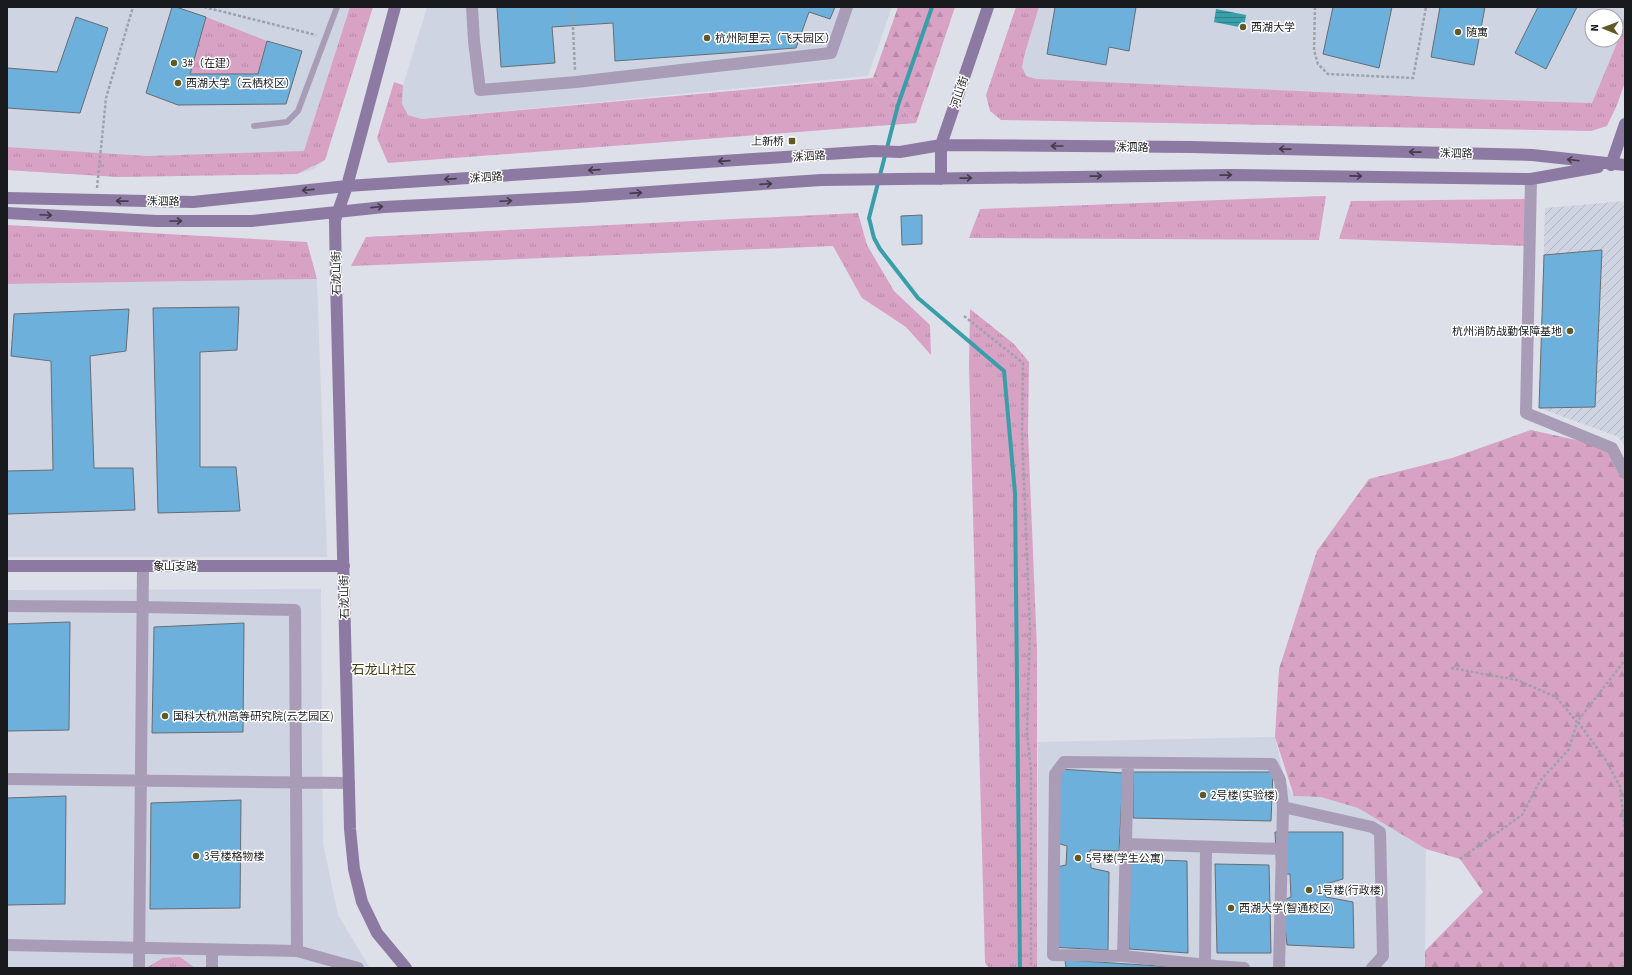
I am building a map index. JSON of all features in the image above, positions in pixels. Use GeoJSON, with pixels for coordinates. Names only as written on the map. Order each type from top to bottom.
{"type":"FeatureCollection","features":[{"type":"Feature","properties":{"kind":"street"},"geometry":{"type":"LineString","coordinates":[[346,186],[395,7]]}},
{"type":"Feature","properties":{"kind":"street"},"geometry":{"type":"LineString","coordinates":[[472,7],[474,41],[480,90],[576,82],[831,53],[847,7]]}},
{"type":"Feature","properties":{"kind":"street","name":"河山街"},"geometry":{"type":"LineString","coordinates":[[941,178],[941,145],[988,7]]}},
{"type":"Feature","properties":{"kind":"street"},"geometry":{"type":"LineString","coordinates":[[1611,164],[1625,124]]}},
{"type":"Feature","properties":{"kind":"street","name":"洙泗路"},"geometry":{"type":"LineString","coordinates":[[7,198],[193,202],[346,186],[874,151],[900,152],[941,145],[1191,147],[1532,155],[1625,165]]}},
{"type":"Feature","properties":{"kind":"street","name":"洙泗路"},"geometry":{"type":"LineString","coordinates":[[7,213],[156,221],[252,221],[384,207],[577,197],[821,180],[1232,175],[1531,179],[1611,164]]}},
{"type":"Feature","properties":{"kind":"street"},"geometry":{"type":"LineString","coordinates":[[1531,179],[1526,413],[1612,448],[1625,473]]}},
{"type":"Feature","properties":{"kind":"street","name":"石龙山街"},"geometry":{"type":"LineString","coordinates":[[346,186],[335,220],[350,829],[354,869],[362,902],[377,933],[406,968]]}},
{"type":"Feature","properties":{"kind":"street","name":"象山支路"},"geometry":{"type":"LineString","coordinates":[[7,566],[344,566]]}},
{"type":"Feature","properties":{"kind":"street"},"geometry":{"type":"LineString","coordinates":[[139,968],[143,566]]}},
{"type":"Feature","properties":{"kind":"street"},"geometry":{"type":"LineString","coordinates":[[7,606],[295,610],[297,951]]}},
{"type":"Feature","properties":{"kind":"street"},"geometry":{"type":"LineString","coordinates":[[1244,968],[1212,967],[1123,956],[1053,955],[1055,774],[1064,762],[1272,764],[1280,780],[1283,807],[1279,968]]}},
{"type":"Feature","properties":{"kind":"street"},"geometry":{"type":"LineString","coordinates":[[1123,956],[1128,763]]}},
{"type":"Feature","properties":{"kind":"street"},"geometry":{"type":"LineString","coordinates":[[7,779],[349,783]]}},
{"type":"Feature","properties":{"kind":"street"},"geometry":{"type":"LineString","coordinates":[[1283,807],[1372,827],[1380,832],[1383,956],[1372,968]]}},
{"type":"Feature","properties":{"kind":"street"},"geometry":{"type":"LineString","coordinates":[[1126,844],[1282,849]]}},
{"type":"Feature","properties":{"kind":"street"},"geometry":{"type":"LineString","coordinates":[[1206,846],[1212,967]]}},
{"type":"Feature","properties":{"kind":"street"},"geometry":{"type":"LineString","coordinates":[[7,945],[297,951],[358,968]]}},
{"type":"Feature","properties":{"kind":"street"},"geometry":{"type":"LineString","coordinates":[[212,950],[212,968]]}},
{"type":"Feature","properties":{"kind":"lane"},"geometry":{"type":"LineString","coordinates":[[254,126],[287,122],[298,111],[327,38],[337,7]]}},
{"type":"Feature","properties":{"kind":"path"},"geometry":{"type":"LineString","coordinates":[[96,200],[106,98],[133,7]]}},
{"type":"Feature","properties":{"kind":"path"},"geometry":{"type":"LineString","coordinates":[[204,7],[327,38]]}},
{"type":"Feature","properties":{"kind":"path"},"geometry":{"type":"LineString","coordinates":[[572,7],[576,82]]}},
{"type":"Feature","properties":{"kind":"path"},"geometry":{"type":"LineString","coordinates":[[1315,7],[1314,50],[1318,64],[1328,74],[1413,78],[1426,7]]}},
{"type":"Feature","properties":{"kind":"path"},"geometry":{"type":"LineString","coordinates":[[964,316],[1023,363],[1022,435],[1030,629],[1027,732],[1032,771],[1031,968]]}},
{"type":"Feature","properties":{"kind":"path"},"geometry":{"type":"LineString","coordinates":[[1460,859],[1522,815],[1540,781],[1569,749],[1577,722],[1625,660]]}},
{"type":"Feature","properties":{"kind":"path"},"geometry":{"type":"LineString","coordinates":[[1451,668],[1517,680],[1556,697],[1605,759],[1620,786],[1625,835]]}},
{"type":"Feature","properties":{"kind":"path"},"geometry":{"type":"LineString","coordinates":[[1623,968],[1625,961]]}},
{"type":"Feature","properties":{"kind":"shaded area","name":"西湖大学（云栖校区）"},"geometry":{"type":"Polygon","coordinates":[[[7,7],[373,7],[325,160],[312,170],[297,174],[118,177],[7,170],[7,7]]]}},
{"type":"Feature","properties":{"kind":"shaded area","name":"杭州阿里云（飞天园区）"},"geometry":{"type":"Polygon","coordinates":[[[427,7],[892,7],[868,76],[422,119],[408,115],[402,104],[403,85],[427,7]]]}},
{"type":"Feature","properties":{"kind":"shaded area"},"geometry":{"type":"Polygon","coordinates":[[[1039,7],[1625,7],[1624,17],[1624,8],[1584,8],[1584,48],[1615,48],[1592,103],[1041,80],[1026,76],[1022,68],[1039,7]]]}},
{"type":"Feature","properties":{"kind":"shaded area"},"geometry":{"type":"Polygon","coordinates":[[[1625,201],[1625,448],[1619,437],[1539,408],[1545,208],[1625,201]]]}},
{"type":"Feature","properties":{"kind":"shaded area"},"geometry":{"type":"Polygon","coordinates":[[[317,279],[327,557],[7,557],[7,284],[317,279]]]}},
{"type":"Feature","properties":{"kind":"shaded area","name":"国科大杭州高等研究院(云艺园区)"},"geometry":{"type":"Polygon","coordinates":[[[321,589],[323,843],[338,915],[370,968],[7,968],[7,590],[321,589]]]}},
{"type":"Feature","properties":{"kind":"shaded area","name":"西湖大学(智通校区)"},"geometry":{"type":"Polygon","coordinates":[[[1275,737],[1285,781],[1294,796],[1321,797],[1358,808],[1426,849],[1425,968],[1037,968],[1038,742],[1275,737]]]}},
{"type":"Feature","properties":{"kind":"green space"},"geometry":{"type":"Polygon","coordinates":[[[350,7],[373,7],[325,160],[297,174],[118,177],[7,170],[7,147],[147,156],[304,151],[350,7]]]}},
{"type":"Feature","properties":{"kind":"green space"},"geometry":{"type":"Polygon","coordinates":[[[898,7],[955,7],[916,123],[873,78],[898,7]]]}},
{"type":"Feature","properties":{"kind":"green space"},"geometry":{"type":"Polygon","coordinates":[[[1016,7],[1039,7],[1022,67],[1026,76],[1037,79],[1592,103],[1615,48],[1624,48],[1625,13],[1625,82],[1617,105],[1607,126],[1591,131],[1001,120],[990,111],[986,95],[1016,7]]]}},
{"type":"Feature","properties":{"kind":"green space"},"geometry":{"type":"Polygon","coordinates":[[[206,17],[267,41],[258,74],[190,74],[206,17]]]}},
{"type":"Feature","properties":{"kind":"green space"},"geometry":{"type":"Polygon","coordinates":[[[873,78],[916,123],[388,163],[377,138],[394,82],[403,85],[402,104],[408,115],[422,119],[873,78]]]}},
{"type":"Feature","properties":{"kind":"green space"},"geometry":{"type":"Polygon","coordinates":[[[1326,196],[1319,240],[969,238],[980,209],[1326,196]]]}},
{"type":"Feature","properties":{"kind":"green space"},"geometry":{"type":"Polygon","coordinates":[[[1530,199],[1529,246],[1339,239],[1351,201],[1530,199]]]}},
{"type":"Feature","properties":{"kind":"green space"},"geometry":{"type":"Polygon","coordinates":[[[858,213],[867,245],[894,291],[930,325],[931,355],[906,327],[862,298],[833,246],[351,266],[366,237],[858,213]]]}},
{"type":"Feature","properties":{"kind":"green space"},"geometry":{"type":"Polygon","coordinates":[[[7,225],[307,242],[317,279],[7,284],[7,225]]]}},
{"type":"Feature","properties":{"kind":"green space"},"geometry":{"type":"Polygon","coordinates":[[[970,309],[1014,344],[1029,362],[1028,432],[1037,650],[1037,968],[989,968],[985,963],[969,366],[970,309]]]}},
{"type":"Feature","properties":{"kind":"green space"},"geometry":{"type":"Polygon","coordinates":[[[1531,430],[1612,448],[1625,467],[1625,968],[1425,968],[1425,951],[1483,892],[1460,859],[1426,849],[1358,808],[1321,797],[1294,796],[1275,737],[1279,669],[1317,551],[1369,479],[1452,458],[1531,430]]]}},
{"type":"Feature","properties":{"kind":"green space"},"geometry":{"type":"Polygon","coordinates":[[[180,957],[195,968],[146,968],[163,958],[180,957]]]}},
{"type":"Feature","properties":{"kind":"water"},"geometry":{"type":"Polygon","coordinates":[[[1216,9],[1246,15],[1244,28],[1214,22],[1216,9]]]}},
{"type":"Feature","properties":{"kind":"building","name":"3#（在建）"},"geometry":{"type":"Polygon","coordinates":[[[172,7],[206,17],[190,74],[258,74],[267,41],[302,51],[286,104],[178,105],[146,93],[172,7]]]}},
{"type":"Feature","properties":{"kind":"building","name":"杭州阿里云（飞天园区）"},"geometry":{"type":"Polygon","coordinates":[[[497,7],[835,7],[830,19],[809,12],[796,48],[615,61],[613,23],[552,27],[555,63],[501,67],[497,7]]]}},
{"type":"Feature","properties":{"kind":"building"},"geometry":{"type":"Polygon","coordinates":[[[1055,7],[1136,7],[1129,51],[1109,47],[1106,65],[1047,54],[1055,7]]]}},
{"type":"Feature","properties":{"kind":"building"},"geometry":{"type":"Polygon","coordinates":[[[1333,7],[1392,7],[1379,68],[1323,54],[1333,7]]]}},
{"type":"Feature","properties":{"kind":"building","name":"随寓"},"geometry":{"type":"Polygon","coordinates":[[[1440,7],[1485,7],[1474,65],[1431,57],[1440,7]]]}},
{"type":"Feature","properties":{"kind":"building"},"geometry":{"type":"Polygon","coordinates":[[[1538,7],[1577,7],[1546,69],[1515,53],[1538,7]]]}},
{"type":"Feature","properties":{"kind":"building"},"geometry":{"type":"Polygon","coordinates":[[[76,17],[108,28],[80,113],[7,108],[7,68],[57,72],[76,17]]]}},
{"type":"Feature","properties":{"kind":"building"},"geometry":{"type":"Polygon","coordinates":[[[922,215],[922,244],[902,245],[901,216],[922,215]]]}},
{"type":"Feature","properties":{"kind":"building","name":"杭州消防战勤保障基地"},"geometry":{"type":"Polygon","coordinates":[[[1602,250],[1595,407],[1539,408],[1544,255],[1602,250]]]}},
{"type":"Feature","properties":{"kind":"building"},"geometry":{"type":"Polygon","coordinates":[[[239,307],[237,350],[200,352],[200,467],[236,467],[240,511],[158,513],[153,308],[239,307]]]}},
{"type":"Feature","properties":{"kind":"building"},"geometry":{"type":"Polygon","coordinates":[[[129,309],[126,351],[90,356],[94,468],[133,468],[135,510],[7,514],[7,471],[53,470],[51,361],[11,356],[14,314],[129,309]]]}},
{"type":"Feature","properties":{"kind":"building"},"geometry":{"type":"Polygon","coordinates":[[[70,622],[69,730],[7,731],[7,624],[70,622]]]}},
{"type":"Feature","properties":{"kind":"building"},"geometry":{"type":"Polygon","coordinates":[[[244,623],[243,732],[152,733],[154,627],[244,623]]]}},
{"type":"Feature","properties":{"kind":"building","name":"5号楼(学生公寓)"},"geometry":{"type":"Polygon","coordinates":[[[1059,769],[1123,773],[1119,851],[1090,850],[1091,868],[1109,872],[1108,950],[1049,947],[1052,868],[1066,865],[1067,846],[1057,843],[1059,769]]]}},
{"type":"Feature","properties":{"kind":"building","name":"2号楼(实验楼)"},"geometry":{"type":"Polygon","coordinates":[[[1133,772],[1273,772],[1271,821],[1133,818],[1133,772]]]}},
{"type":"Feature","properties":{"kind":"building"},"geometry":{"type":"Polygon","coordinates":[[[66,796],[65,904],[7,905],[7,798],[66,796]]]}},
{"type":"Feature","properties":{"kind":"building","name":"3号楼格物楼"},"geometry":{"type":"Polygon","coordinates":[[[241,800],[240,908],[150,909],[151,803],[241,800]]]}},
{"type":"Feature","properties":{"kind":"building","name":"1号楼(行政楼)"},"geometry":{"type":"Polygon","coordinates":[[[1275,832],[1343,832],[1343,879],[1326,884],[1326,897],[1353,902],[1354,948],[1287,945],[1282,901],[1291,897],[1290,874],[1277,874],[1275,832]]]}},
{"type":"Feature","properties":{"kind":"building"},"geometry":{"type":"Polygon","coordinates":[[[1129,859],[1187,861],[1188,953],[1129,949],[1129,859]]]}},
{"type":"Feature","properties":{"kind":"building"},"geometry":{"type":"Polygon","coordinates":[[[1215,864],[1269,865],[1271,953],[1217,953],[1215,864]]]}},
{"type":"Feature","properties":{"kind":"building"},"geometry":{"type":"Polygon","coordinates":[[[1065,960],[1176,967],[1176,968],[1066,968],[1065,960]]]}},
{"type":"Feature","properties":{"kind":"waterway"},"geometry":{"type":"LineString","coordinates":[[932,7],[898,105],[869,218],[874,238],[880,249],[918,298],[1004,371],[1015,493],[1020,968]]}},
{"type":"Feature","properties":{"kind":"place","name":"西湖大学"},"geometry":{"type":"Point","coordinates":[1243,27]}},
{"type":"Feature","properties":{"kind":"place","name":"随寓"},"geometry":{"type":"Point","coordinates":[1458,32]}},
{"type":"Feature","properties":{"kind":"place","name":"杭州阿里云（飞天园区）"},"geometry":{"type":"Point","coordinates":[707,38]}},
{"type":"Feature","properties":{"kind":"place","name":"3#（在建）"},"geometry":{"type":"Point","coordinates":[174,63]}},
{"type":"Feature","properties":{"kind":"place","name":"西湖大学（云栖校区）"},"geometry":{"type":"Point","coordinates":[178,83]}},
{"type":"Feature","properties":{"kind":"place","name":"上新桥"},"geometry":{"type":"Point","coordinates":[792,141]}},
{"type":"Feature","properties":{"kind":"place","name":"杭州消防战勤保障基地"},"geometry":{"type":"Point","coordinates":[1570,331]}},
{"type":"Feature","properties":{"kind":"place","name":"国科大杭州高等研究院(云艺园区)"},"geometry":{"type":"Point","coordinates":[165,716]}},
{"type":"Feature","properties":{"kind":"place","name":"2号楼(实验楼)"},"geometry":{"type":"Point","coordinates":[1203,795]}},
{"type":"Feature","properties":{"kind":"place","name":"3号楼格物楼"},"geometry":{"type":"Point","coordinates":[196,856]}},
{"type":"Feature","properties":{"kind":"place","name":"5号楼(学生公寓)"},"geometry":{"type":"Point","coordinates":[1078,858]}},
{"type":"Feature","properties":{"kind":"place","name":"1号楼(行政楼)"},"geometry":{"type":"Point","coordinates":[1309,890]}},
{"type":"Feature","properties":{"kind":"place","name":"西湖大学(智通校区)"},"geometry":{"type":"Point","coordinates":[1231,908]}},
{"type":"Feature","properties":{"kind":"district","name":"石龙山社区"},"geometry":{"type":"Point","coordinates":[384,669]}}]}
